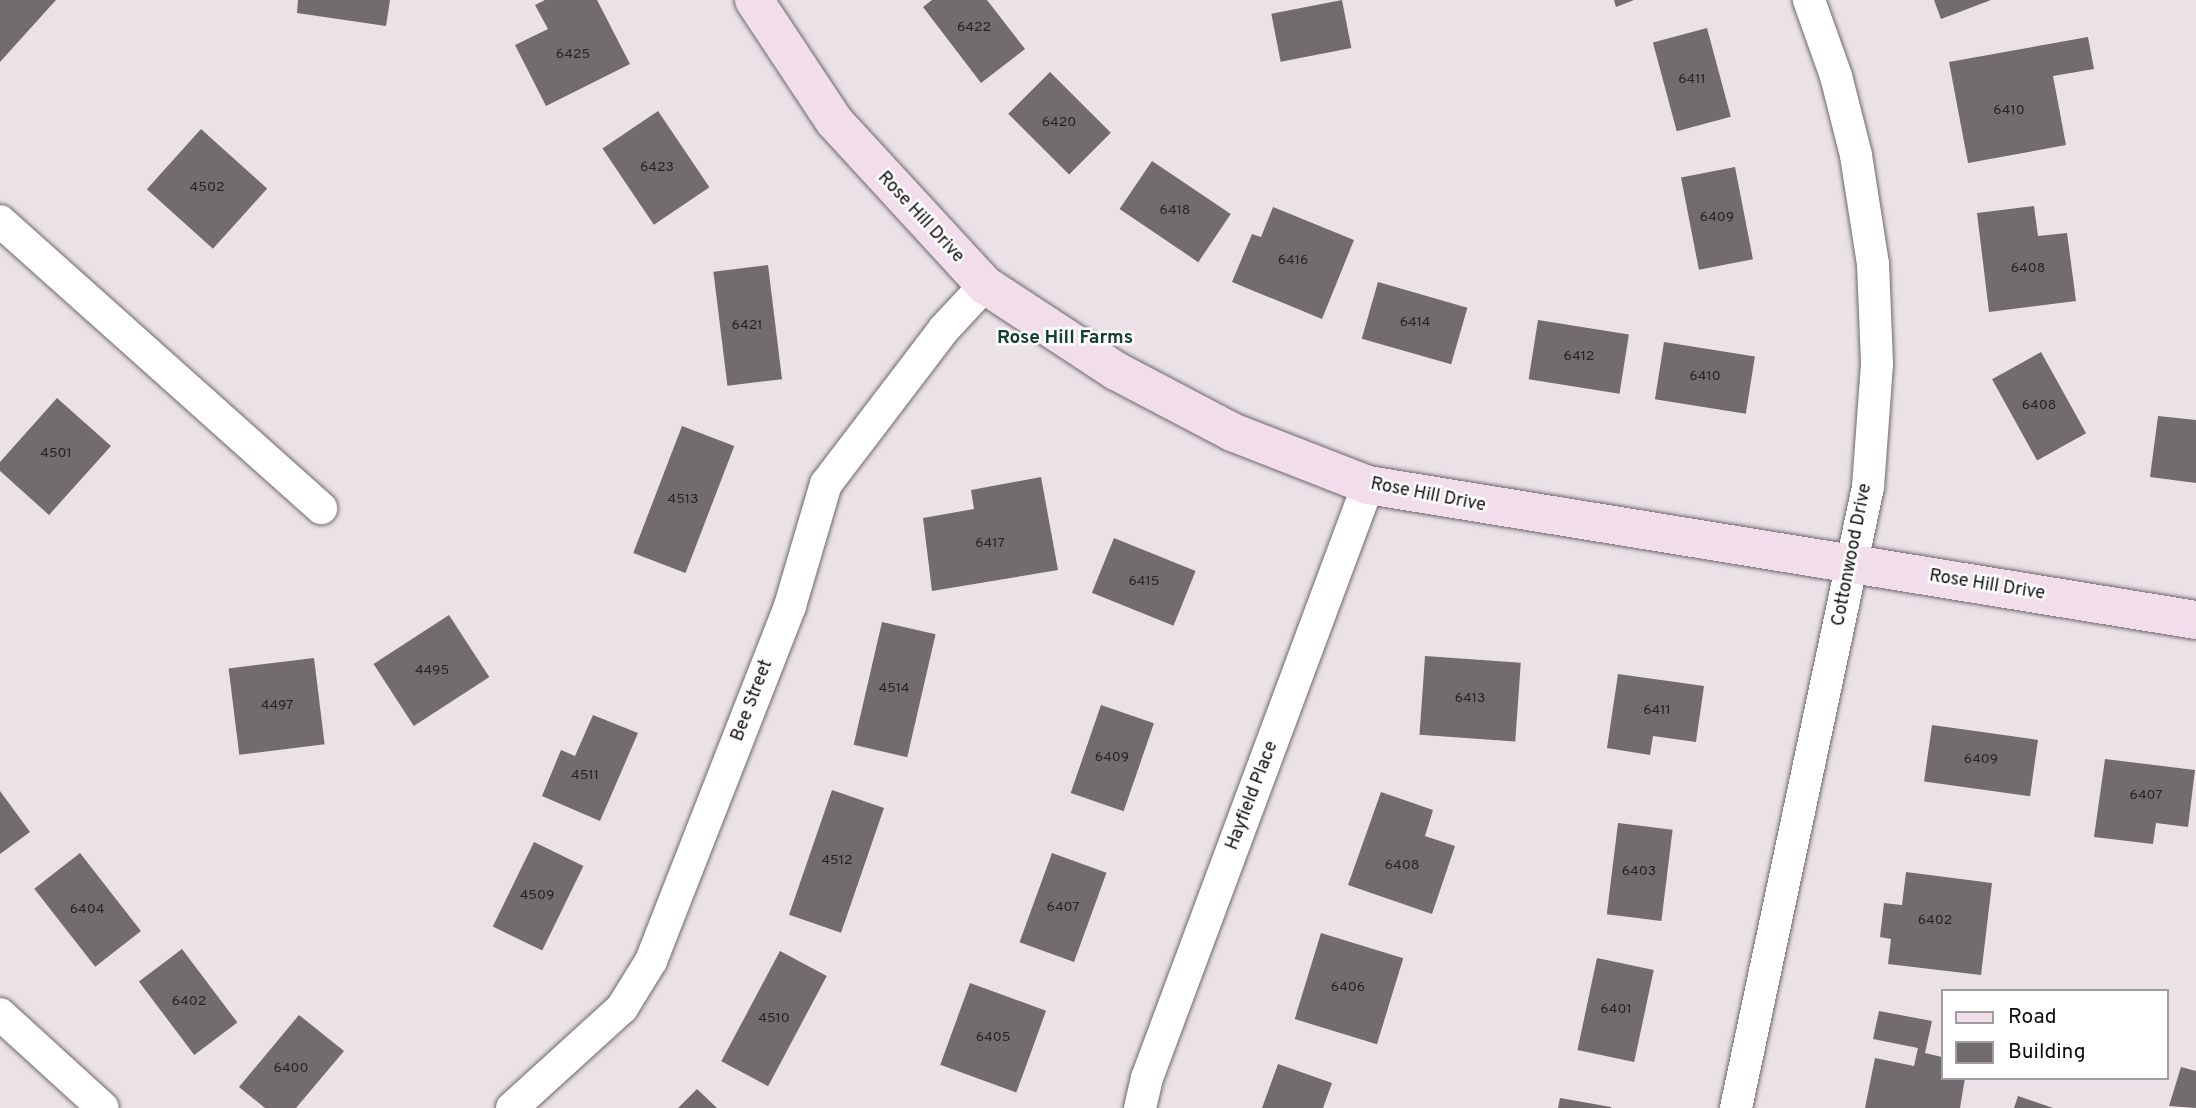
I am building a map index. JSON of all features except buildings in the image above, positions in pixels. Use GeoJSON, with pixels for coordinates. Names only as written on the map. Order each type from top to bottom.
{"type":"FeatureCollection","features":[{"type":"Feature","properties":{"kind":"street","name":"Rose Hill Drive"},"geometry":{"type":"LineString","coordinates":[[754,0],[834,121],[985,285],[1116,371],[1191,412],[1368,485],[2196,620]]}},
{"type":"Feature","properties":{"kind":"street","name":"Cottonwood Drive"},"geometry":{"type":"LineString","coordinates":[[1736,1108],[1852,565],[1869,473],[1877,363],[1873,264],[1856,155],[1836,75],[1809,0]]}},
{"type":"Feature","properties":{"kind":"street"},"geometry":{"type":"LineString","coordinates":[[0,221],[321,508]]}},
{"type":"Feature","properties":{"kind":"street","name":"Bee Street"},"geometry":{"type":"LineString","coordinates":[[512,1108],[622,1007],[651,961],[790,606],[826,484],[944,330],[985,285]]}},
{"type":"Feature","properties":{"kind":"street","name":"Hayfield Place"},"geometry":{"type":"LineString","coordinates":[[1140,1108],[1152,1065],[1368,485]]}},
{"type":"Feature","properties":{"kind":"street"},"geometry":{"type":"LineString","coordinates":[[0,1014],[103,1108]]}},
{"type":"Feature","properties":{"kind":"district","name":"Rose Hill Farms"},"geometry":{"type":"Point","coordinates":[1065,339]}}]}
